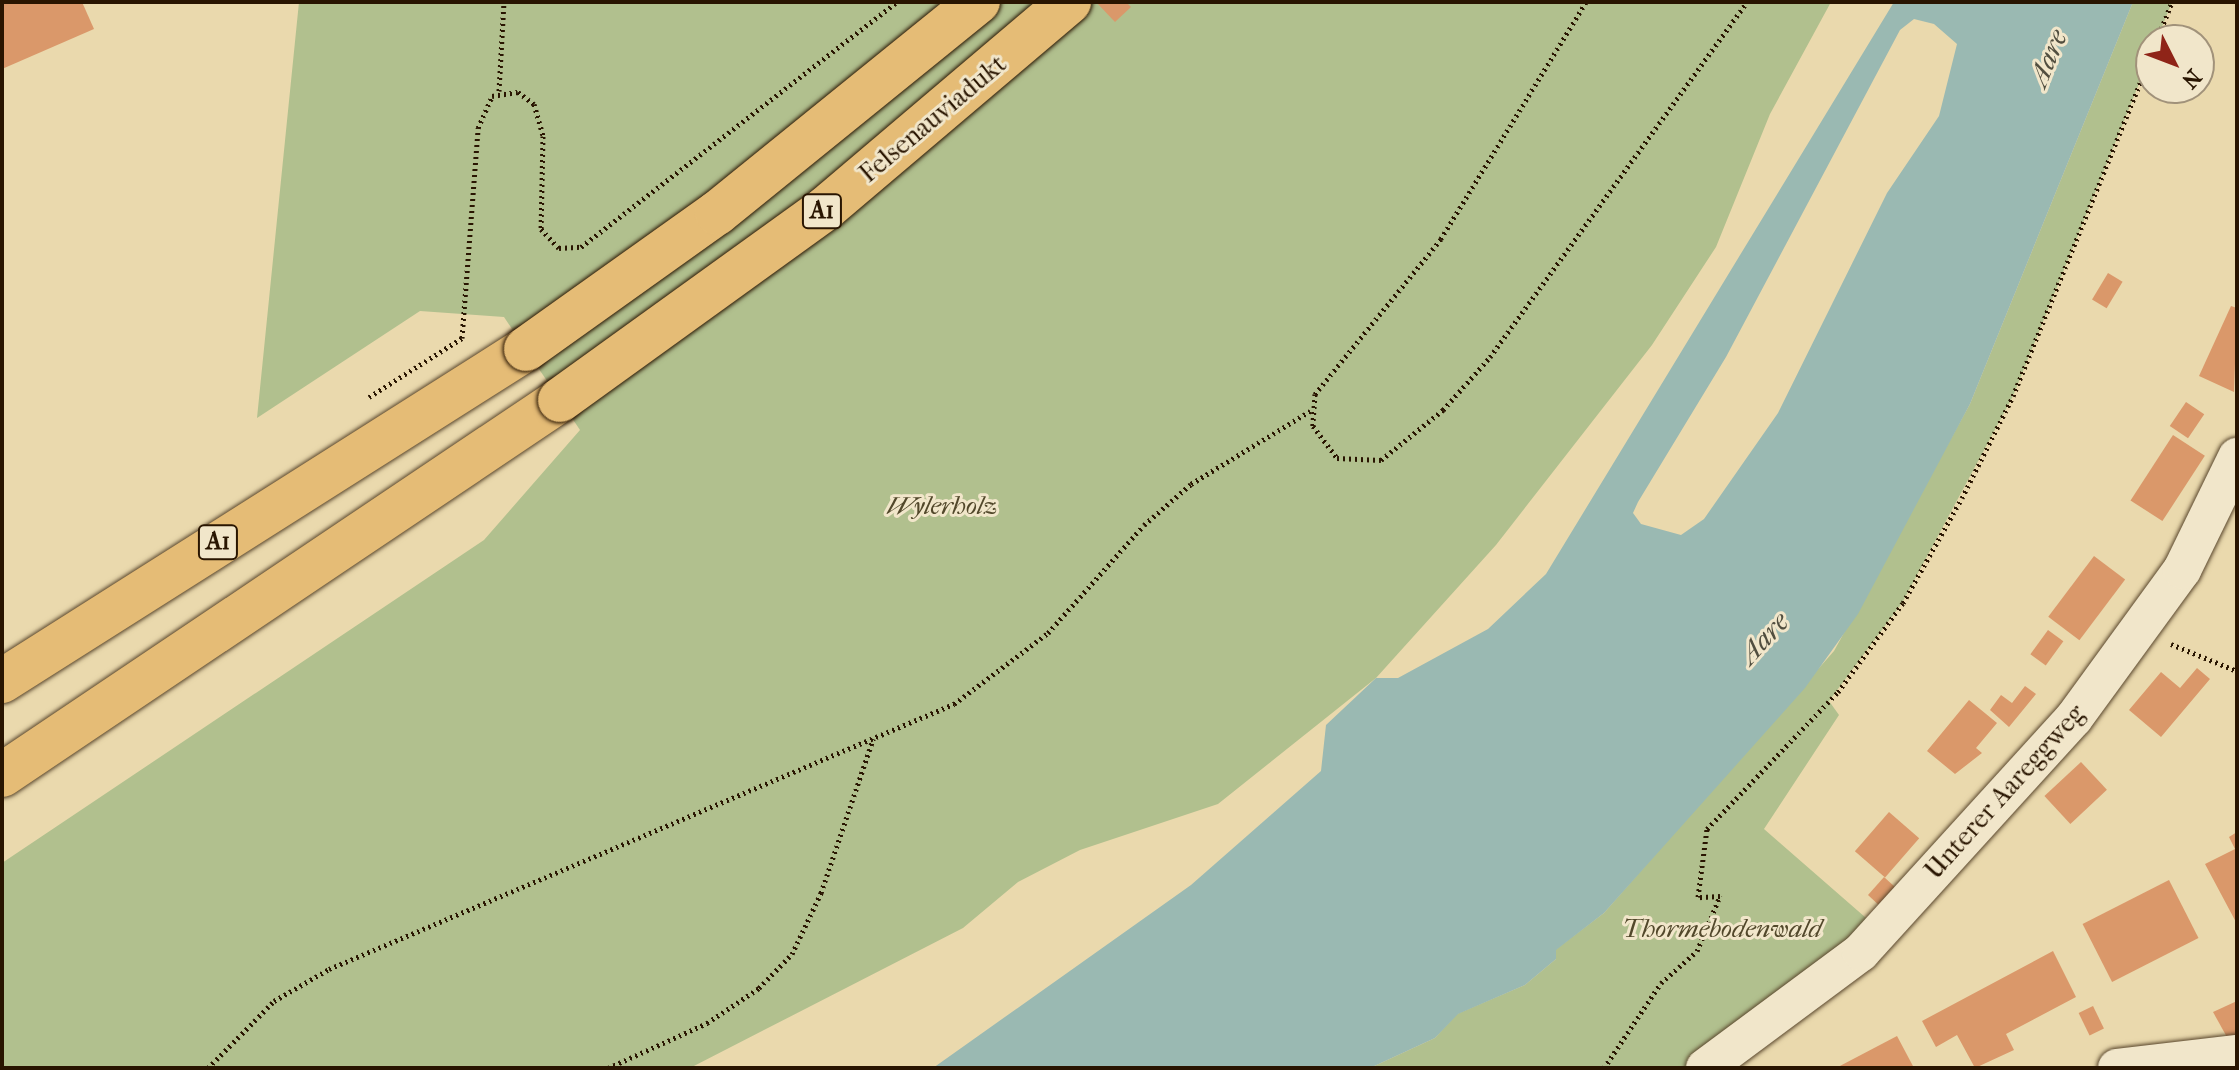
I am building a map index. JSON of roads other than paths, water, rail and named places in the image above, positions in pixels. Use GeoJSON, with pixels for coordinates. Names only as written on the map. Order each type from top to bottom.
{"type":"FeatureCollection","features":[{"type":"Feature","properties":{"kind":"highway","name":"A1"},"geometry":{"type":"LineString","coordinates":[[2,681],[526,349],[741,195],[978,2]]}},
{"type":"Feature","properties":{"kind":"highway","name":"Felsenauviadukt"},"geometry":{"type":"LineString","coordinates":[[2,775],[560,400],[826,208],[1069,2]]}},
{"type":"Feature","properties":{"kind":"street","name":"Unterer Aareggweg"},"geometry":{"type":"LineString","coordinates":[[1705,1068],[1861,952],[2074,718],[2182,570],[2237,457]]}},
{"type":"Feature","properties":{"kind":"street"},"geometry":{"type":"LineString","coordinates":[[2117,1068],[2181,1064],[2237,1054]]}},
{"type":"Feature","properties":{"kind":"water","name":"Aare"},"geometry":{"type":"Polygon","coordinates":[[[1894,2],[2133,2],[1970,404],[1858,614],[1805,688],[1604,913],[1556,950],[1556,959],[1525,985],[1458,1014],[1435,1038],[1370,1068],[933,1068],[1191,885],[1321,771],[1326,725],[1376,678],[1398,678],[1488,629],[1546,574],[1894,2]],[[1914,19],[1900,30],[1726,357],[1638,502],[1633,513],[1641,524],[1681,535],[1704,519],[1778,413],[1887,193],[1939,116],[1957,44],[1934,24],[1914,19]]]}},
{"type":"Feature","properties":{"kind":"park label","name":"Wylerholz"},"geometry":{"type":"Point","coordinates":[942,506]}},
{"type":"Feature","properties":{"kind":"park label","name":"Thormebodenwald"},"geometry":{"type":"Point","coordinates":[1722,929]}}]}
